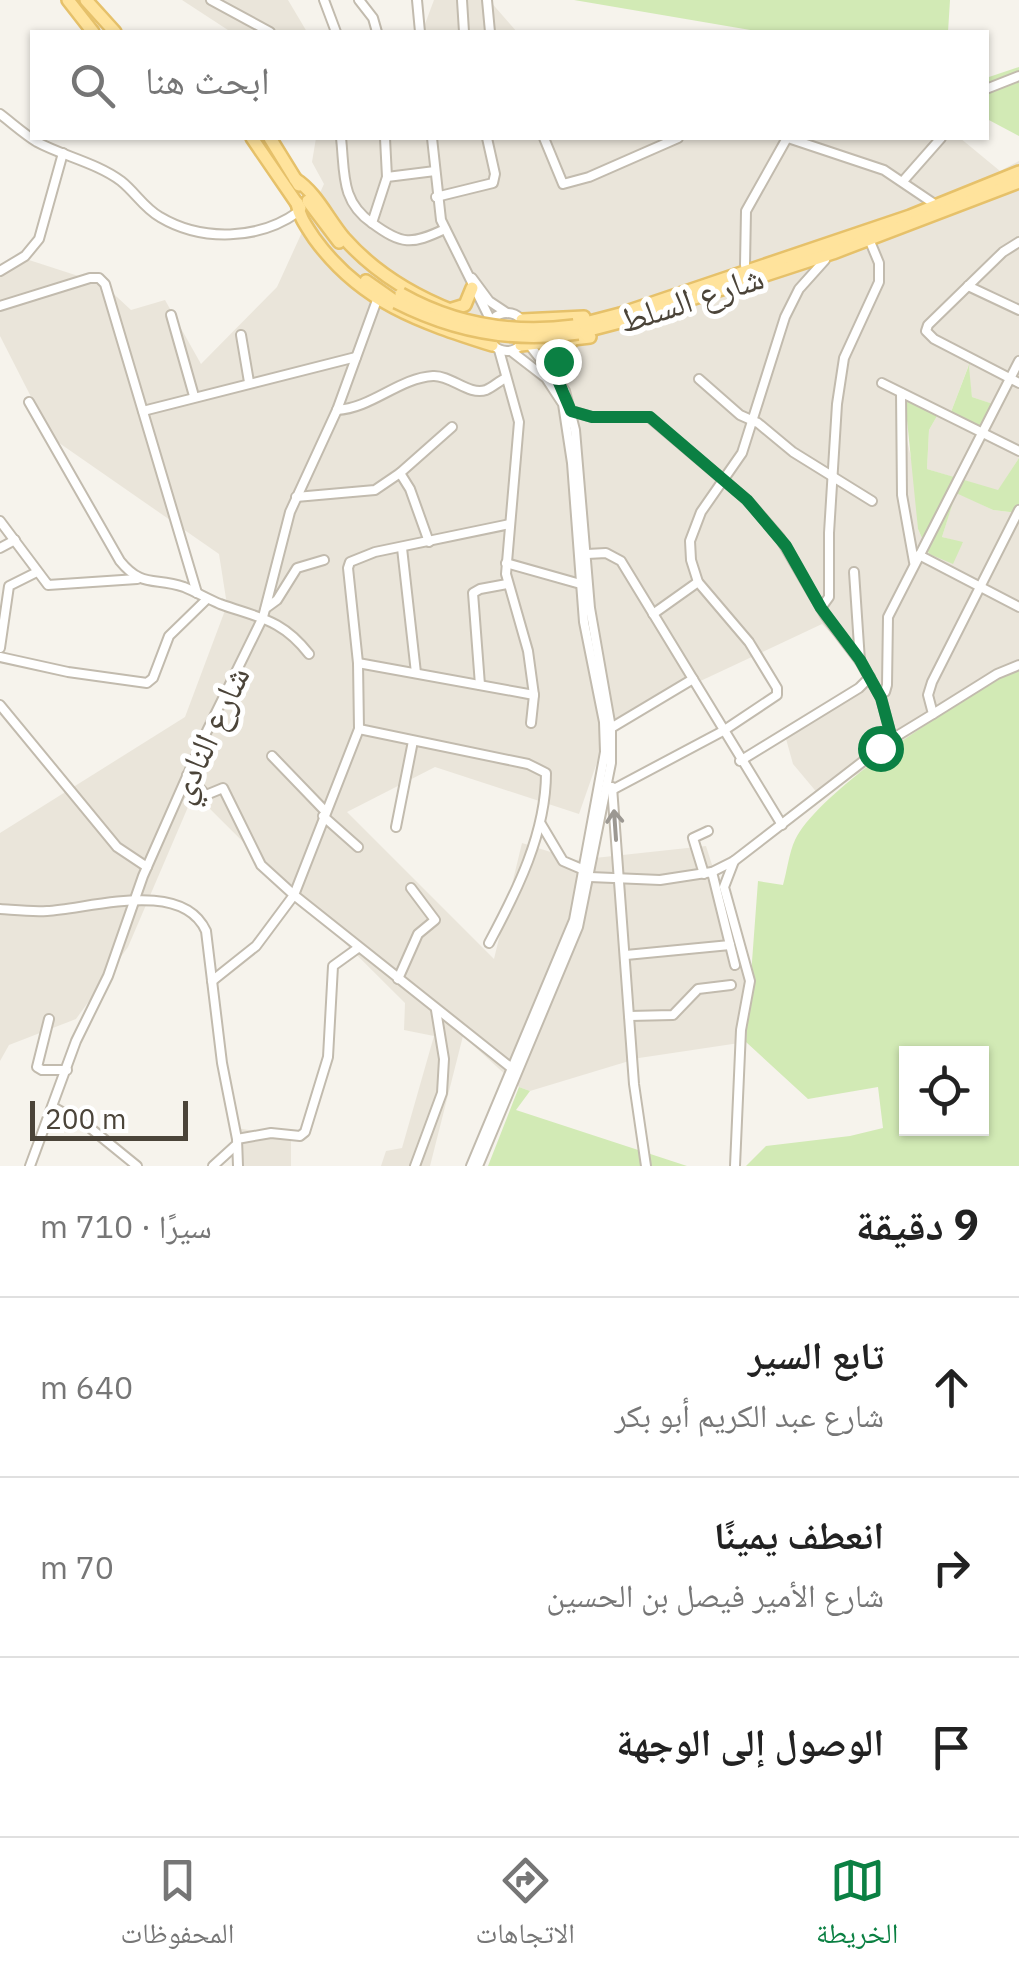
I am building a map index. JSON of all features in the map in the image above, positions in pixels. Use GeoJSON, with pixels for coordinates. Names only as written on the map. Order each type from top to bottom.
{"type":"FeatureCollection","features":[{"type":"Feature","properties":{"kind":"main road"},"geometry":{"type":"LineString","coordinates":[[68,0],[91,30]]}},
{"type":"Feature","properties":{"kind":"main road"},"geometry":{"type":"LineString","coordinates":[[86,0],[113,30]]}},
{"type":"Feature","properties":{"kind":"main road","name":"شارع السلط"},"geometry":{"type":"LineString","coordinates":[[253,140],[297,208],[338,255],[435,320],[472,331],[519,336],[594,330],[742,274],[866,240],[1019,182]]}},
{"type":"Feature","properties":{"kind":"main road","name":"شارع السلط"},"geometry":{"type":"LineString","coordinates":[[271,140],[319,218],[345,250],[398,298]]}},
{"type":"Feature","properties":{"kind":"main road"},"geometry":{"type":"LineString","coordinates":[[522,320],[558,320],[593,314],[742,274],[799,246],[831,241],[1019,172]]}},
{"type":"Feature","properties":{"kind":"main road"},"geometry":{"type":"LineString","coordinates":[[295,179],[373,266],[404,288],[450,310],[491,322]]}},
{"type":"Feature","properties":{"kind":"main road"},"geometry":{"type":"LineString","coordinates":[[297,208],[323,250],[378,300],[420,322],[496,348]]}},
{"type":"Feature","properties":{"kind":"main road"},"geometry":{"type":"LineString","coordinates":[[522,346],[572,342],[628,328],[849,251],[866,240]]}},
{"type":"Feature","properties":{"kind":"main road"},"geometry":{"type":"LineString","coordinates":[[450,310],[465,305],[472,288]]}},
{"type":"Feature","properties":{"kind":"main road"},"geometry":{"type":"LineString","coordinates":[[557,378],[560,356],[572,342]]}},
{"type":"Feature","properties":{"kind":"street"},"geometry":{"type":"LineString","coordinates":[[211,0],[266,30]]}},
{"type":"Feature","properties":{"kind":"street"},"geometry":{"type":"LineString","coordinates":[[324,0],[335,30]]}},
{"type":"Feature","properties":{"kind":"street"},"geometry":{"type":"LineString","coordinates":[[359,0],[373,18],[376,30]]}},
{"type":"Feature","properties":{"kind":"street"},"geometry":{"type":"LineString","coordinates":[[417,0],[420,30]]}},
{"type":"Feature","properties":{"kind":"street"},"geometry":{"type":"LineString","coordinates":[[462,0],[464,30]]}},
{"type":"Feature","properties":{"kind":"street"},"geometry":{"type":"LineString","coordinates":[[487,0],[490,30]]}},
{"type":"Feature","properties":{"kind":"street"},"geometry":{"type":"LineString","coordinates":[[989,88],[1019,76]]}},
{"type":"Feature","properties":{"kind":"street"},"geometry":{"type":"LineString","coordinates":[[0,114],[30,137]]}},
{"type":"Feature","properties":{"kind":"street"},"geometry":{"type":"LineString","coordinates":[[36,140],[120,181],[136,200],[159,217],[192,231],[218,235],[272,228],[297,208]]}},
{"type":"Feature","properties":{"kind":"street"},"geometry":{"type":"LineString","coordinates":[[341,140],[347,194],[354,209],[390,236],[406,241],[423,239],[445,229]]}},
{"type":"Feature","properties":{"kind":"street"},"geometry":{"type":"LineString","coordinates":[[372,223],[387,176],[385,140]]}},
{"type":"Feature","properties":{"kind":"street"},"geometry":{"type":"LineString","coordinates":[[432,140],[436,198],[445,229],[491,322],[488,333],[519,422],[506,563],[507,584],[528,651],[534,695],[532,724]]}},
{"type":"Feature","properties":{"kind":"street"},"geometry":{"type":"LineString","coordinates":[[436,198],[493,184],[496,174],[488,140]]}},
{"type":"Feature","properties":{"kind":"street"},"geometry":{"type":"LineString","coordinates":[[545,140],[564,184],[588,178],[674,140]]}},
{"type":"Feature","properties":{"kind":"street"},"geometry":{"type":"LineString","coordinates":[[742,274],[746,211],[786,140]]}},
{"type":"Feature","properties":{"kind":"street"},"geometry":{"type":"LineString","coordinates":[[794,140],[861,160],[904,180],[936,205]]}},
{"type":"Feature","properties":{"kind":"street"},"geometry":{"type":"LineString","coordinates":[[904,180],[939,140]]}},
{"type":"Feature","properties":{"kind":"street"},"geometry":{"type":"LineString","coordinates":[[0,271],[26,256],[39,239],[63,154]]}},
{"type":"Feature","properties":{"kind":"street"},"geometry":{"type":"LineString","coordinates":[[387,176],[435,171]]}},
{"type":"Feature","properties":{"kind":"street"},"geometry":{"type":"LineString","coordinates":[[821,608],[829,597],[832,478],[844,358],[880,282],[879,263],[866,240]]}},
{"type":"Feature","properties":{"kind":"street"},"geometry":{"type":"LineString","coordinates":[[1014,380],[927,333],[928,325],[1003,252],[1019,242]]}},
{"type":"Feature","properties":{"kind":"street"},"geometry":{"type":"LineString","coordinates":[[612,790],[723,731],[778,692],[749,642],[698,582],[690,549],[693,530],[706,504],[742,453],[785,317],[799,290],[824,260]]}},
{"type":"Feature","properties":{"kind":"street"},"geometry":{"type":"LineString","coordinates":[[461,262],[489,301],[522,320],[526,331],[522,346]]}},
{"type":"Feature","properties":{"kind":"street"},"geometry":{"type":"LineString","coordinates":[[0,306],[90,278],[102,280],[111,298],[198,593]]}},
{"type":"Feature","properties":{"kind":"street"},"geometry":{"type":"LineString","coordinates":[[968,286],[1019,310]]}},
{"type":"Feature","properties":{"kind":"street","name":"شارع النادي"},"geometry":{"type":"LineString","coordinates":[[30,1166],[80,1031],[108,976],[147,866],[265,612],[296,497],[337,410],[378,300]]}},
{"type":"Feature","properties":{"kind":"street"},"geometry":{"type":"LineString","coordinates":[[491,322],[508,313]]}},
{"type":"Feature","properties":{"kind":"street"},"geometry":{"type":"LineString","coordinates":[[171,315],[194,396]]}},
{"type":"Feature","properties":{"kind":"street"},"geometry":{"type":"LineString","coordinates":[[241,335],[249,382]]}},
{"type":"Feature","properties":{"kind":"street"},"geometry":{"type":"LineString","coordinates":[[522,346],[563,404],[572,463],[585,585],[611,728],[618,880],[639,1134],[646,1166]]}},
{"type":"Feature","properties":{"kind":"street"},"geometry":{"type":"LineString","coordinates":[[475,1166],[574,920],[587,874],[605,735],[584,622],[587,554],[571,411],[557,378],[522,346],[496,348]]}},
{"type":"Feature","properties":{"kind":"street"},"geometry":{"type":"LineString","coordinates":[[143,411],[356,358]]}},
{"type":"Feature","properties":{"kind":"street"},"geometry":{"type":"LineString","coordinates":[[879,694],[886,692],[888,685],[886,624],[1014,380],[1019,361]]}},
{"type":"Feature","properties":{"kind":"street"},"geometry":{"type":"LineString","coordinates":[[337,410],[355,408],[428,377],[442,376],[486,390],[506,378]]}},
{"type":"Feature","properties":{"kind":"street"},"geometry":{"type":"LineString","coordinates":[[699,379],[736,412],[872,501]]}},
{"type":"Feature","properties":{"kind":"street"},"geometry":{"type":"LineString","coordinates":[[882,383],[1019,451]]}},
{"type":"Feature","properties":{"kind":"street"},"geometry":{"type":"LineString","coordinates":[[901,393],[902,495],[911,546],[919,555],[1019,607]]}},
{"type":"Feature","properties":{"kind":"street"},"geometry":{"type":"LineString","coordinates":[[29,402],[120,561],[137,579]]}},
{"type":"Feature","properties":{"kind":"street"},"geometry":{"type":"LineString","coordinates":[[571,411],[592,417],[650,417],[747,500],[780,538],[821,608],[860,660],[879,694],[892,739]]}},
{"type":"Feature","properties":{"kind":"street"},"geometry":{"type":"LineString","coordinates":[[575,430],[592,417]]}},
{"type":"Feature","properties":{"kind":"street"},"geometry":{"type":"LineString","coordinates":[[296,497],[375,490],[400,474],[452,427]]}},
{"type":"Feature","properties":{"kind":"street"},"geometry":{"type":"LineString","coordinates":[[400,474],[410,489],[428,542]]}},
{"type":"Feature","properties":{"kind":"street"},"geometry":{"type":"LineString","coordinates":[[933,714],[928,700],[932,682],[1019,510]]}},
{"type":"Feature","properties":{"kind":"street"},"geometry":{"type":"LineString","coordinates":[[0,521],[44,583],[52,586],[137,579],[182,586],[207,598],[265,612],[291,632],[309,654]]}},
{"type":"Feature","properties":{"kind":"street"},"geometry":{"type":"LineString","coordinates":[[212,980],[256,946],[294,895],[359,728],[358,663],[349,566],[358,557],[510,524]]}},
{"type":"Feature","properties":{"kind":"street"},"geometry":{"type":"LineString","coordinates":[[0,548],[14,540]]}},
{"type":"Feature","properties":{"kind":"street"},"geometry":{"type":"LineString","coordinates":[[911,546],[919,555]]}},
{"type":"Feature","properties":{"kind":"street"},"geometry":{"type":"LineString","coordinates":[[402,548],[416,673]]}},
{"type":"Feature","properties":{"kind":"street"},"geometry":{"type":"LineString","coordinates":[[587,554],[606,552],[619,558],[782,826]]}},
{"type":"Feature","properties":{"kind":"street"},"geometry":{"type":"LineString","coordinates":[[265,612],[297,568],[324,560]]}},
{"type":"Feature","properties":{"kind":"street"},"geometry":{"type":"LineString","coordinates":[[506,563],[585,585]]}},
{"type":"Feature","properties":{"kind":"street"},"geometry":{"type":"LineString","coordinates":[[0,648],[10,586],[37,572]]}},
{"type":"Feature","properties":{"kind":"street"},"geometry":{"type":"LineString","coordinates":[[854,572],[860,660]]}},
{"type":"Feature","properties":{"kind":"street"},"geometry":{"type":"LineString","coordinates":[[652,614],[698,582]]}},
{"type":"Feature","properties":{"kind":"street"},"geometry":{"type":"LineString","coordinates":[[480,685],[472,593],[507,584]]}},
{"type":"Feature","properties":{"kind":"street"},"geometry":{"type":"LineString","coordinates":[[0,657],[147,683],[153,678],[169,636],[207,598]]}},
{"type":"Feature","properties":{"kind":"street"},"geometry":{"type":"LineString","coordinates":[[358,663],[534,695]]}},
{"type":"Feature","properties":{"kind":"street"},"geometry":{"type":"LineString","coordinates":[[541,824],[564,861],[587,874],[618,880],[660,880],[708,873],[734,861],[892,739],[997,674],[1019,666]]}},
{"type":"Feature","properties":{"kind":"street"},"geometry":{"type":"LineString","coordinates":[[740,761],[870,677]]}},
{"type":"Feature","properties":{"kind":"street"},"geometry":{"type":"LineString","coordinates":[[611,728],[693,679]]}},
{"type":"Feature","properties":{"kind":"street"},"geometry":{"type":"LineString","coordinates":[[0,705],[117,847],[147,866]]}},
{"type":"Feature","properties":{"kind":"street"},"geometry":{"type":"LineString","coordinates":[[359,728],[541,768],[547,775],[541,824],[489,943]]}},
{"type":"Feature","properties":{"kind":"street"},"geometry":{"type":"LineString","coordinates":[[396,827],[414,742]]}},
{"type":"Feature","properties":{"kind":"street"},"geometry":{"type":"LineString","coordinates":[[272,756],[358,846]]}},
{"type":"Feature","properties":{"kind":"street"},"geometry":{"type":"LineString","coordinates":[[589,860],[611,771]]}},
{"type":"Feature","properties":{"kind":"street"},"geometry":{"type":"LineString","coordinates":[[187,776],[206,795],[223,788],[261,864],[294,895],[515,1070]]}},
{"type":"Feature","properties":{"kind":"street"},"geometry":{"type":"LineString","coordinates":[[708,831],[693,840],[722,895],[750,980],[742,1030],[735,1166]]}},
{"type":"Feature","properties":{"kind":"street"},"geometry":{"type":"LineString","coordinates":[[734,861],[724,880],[722,895],[735,965]]}},
{"type":"Feature","properties":{"kind":"street"},"geometry":{"type":"LineString","coordinates":[[398,978],[418,934],[435,920],[412,888]]}},
{"type":"Feature","properties":{"kind":"street"},"geometry":{"type":"LineString","coordinates":[[0,909],[44,912],[134,898],[178,908],[201,922],[206,931],[238,1166]]}},
{"type":"Feature","properties":{"kind":"street"},"geometry":{"type":"LineString","coordinates":[[626,955],[730,945]]}},
{"type":"Feature","properties":{"kind":"street"},"geometry":{"type":"LineString","coordinates":[[213,1166],[236,1143],[271,1133],[298,1136],[305,1132],[328,1056],[333,966],[358,948]]}},
{"type":"Feature","properties":{"kind":"street"},"geometry":{"type":"LineString","coordinates":[[629,1016],[674,1015],[698,989],[731,985]]}},
{"type":"Feature","properties":{"kind":"street"},"geometry":{"type":"LineString","coordinates":[[415,1166],[442,1093],[444,1050],[436,1010]]}},
{"type":"Feature","properties":{"kind":"street"},"geometry":{"type":"LineString","coordinates":[[49,1020],[37,1067],[67,1070]]}},
{"type":"Feature","properties":{"kind":"street"},"geometry":{"type":"LineString","coordinates":[[53,1107],[90,1127],[137,1166]]}},
{"type":"Feature","properties":{"kind":"shaded area"},"geometry":{"type":"Polygon","coordinates":[[[182,0],[288,0],[306,30],[228,30],[182,0]]]}},
{"type":"Feature","properties":{"kind":"shaded area"},"geometry":{"type":"Polygon","coordinates":[[[434,0],[489,0],[515,30],[423,30],[434,0]]]}},
{"type":"Feature","properties":{"kind":"shaded area"},"geometry":{"type":"Polygon","coordinates":[[[316,140],[962,140],[1000,171],[1019,161],[1019,458],[998,491],[927,469],[929,430],[937,416],[988,429],[998,406],[972,397],[968,367],[951,412],[906,400],[918,529],[929,554],[963,543],[942,537],[956,492],[993,510],[1019,513],[1019,668],[942,714],[867,769],[819,795],[793,764],[783,728],[874,678],[822,624],[694,684],[608,731],[579,814],[435,767],[347,812],[494,959],[522,843],[576,860],[706,846],[751,987],[746,1042],[639,1058],[530,1091],[519,1087],[463,1036],[430,1166],[381,1166],[386,1151],[402,1148],[434,1036],[404,1030],[405,1003],[194,793],[128,947],[76,1019],[9,1045],[0,1061],[0,833],[185,717],[227,605],[219,554],[52,438],[0,336],[0,276],[29,260],[103,284],[131,310],[165,300],[201,364],[277,287],[324,184],[312,162],[316,140]]]}},
{"type":"Feature","properties":{"kind":"shaded area"},"geometry":{"type":"Polygon","coordinates":[[[231,1127],[291,1137],[291,1166],[234,1166],[231,1127]]]}},
{"type":"Feature","properties":{"kind":"green space"},"geometry":{"type":"Polygon","coordinates":[[[574,0],[950,0],[948,30],[750,30],[574,0]]]}},
{"type":"Feature","properties":{"kind":"green space"},"geometry":{"type":"Polygon","coordinates":[[[1019,67],[1019,136],[989,120],[989,77],[1019,67]]]}},
{"type":"Feature","properties":{"kind":"green space"},"geometry":{"type":"Polygon","coordinates":[[[972,357],[972,397],[999,406],[988,429],[937,416],[929,430],[927,469],[998,490],[1019,458],[1019,513],[993,510],[956,493],[942,537],[963,542],[953,564],[929,554],[918,529],[905,400],[951,412],[972,357]]]}},
{"type":"Feature","properties":{"kind":"green space"},"geometry":{"type":"Polygon","coordinates":[[[1019,668],[1019,1166],[746,1166],[766,1146],[883,1128],[878,1087],[808,1099],[746,1042],[758,881],[783,885],[795,840],[809,819],[862,771],[931,721],[1019,668]]]}},
{"type":"Feature","properties":{"kind":"green space"},"geometry":{"type":"Polygon","coordinates":[[[519,1087],[530,1091],[516,1110],[687,1166],[488,1166],[519,1087]]]}},
{"type":"Feature","properties":{"kind":"route"},"geometry":{"type":"LineString","coordinates":[[558,361],[557,378],[571,411],[592,417],[650,417],[738,491],[780,538],[879,694],[892,739],[880,748]]}}]}
